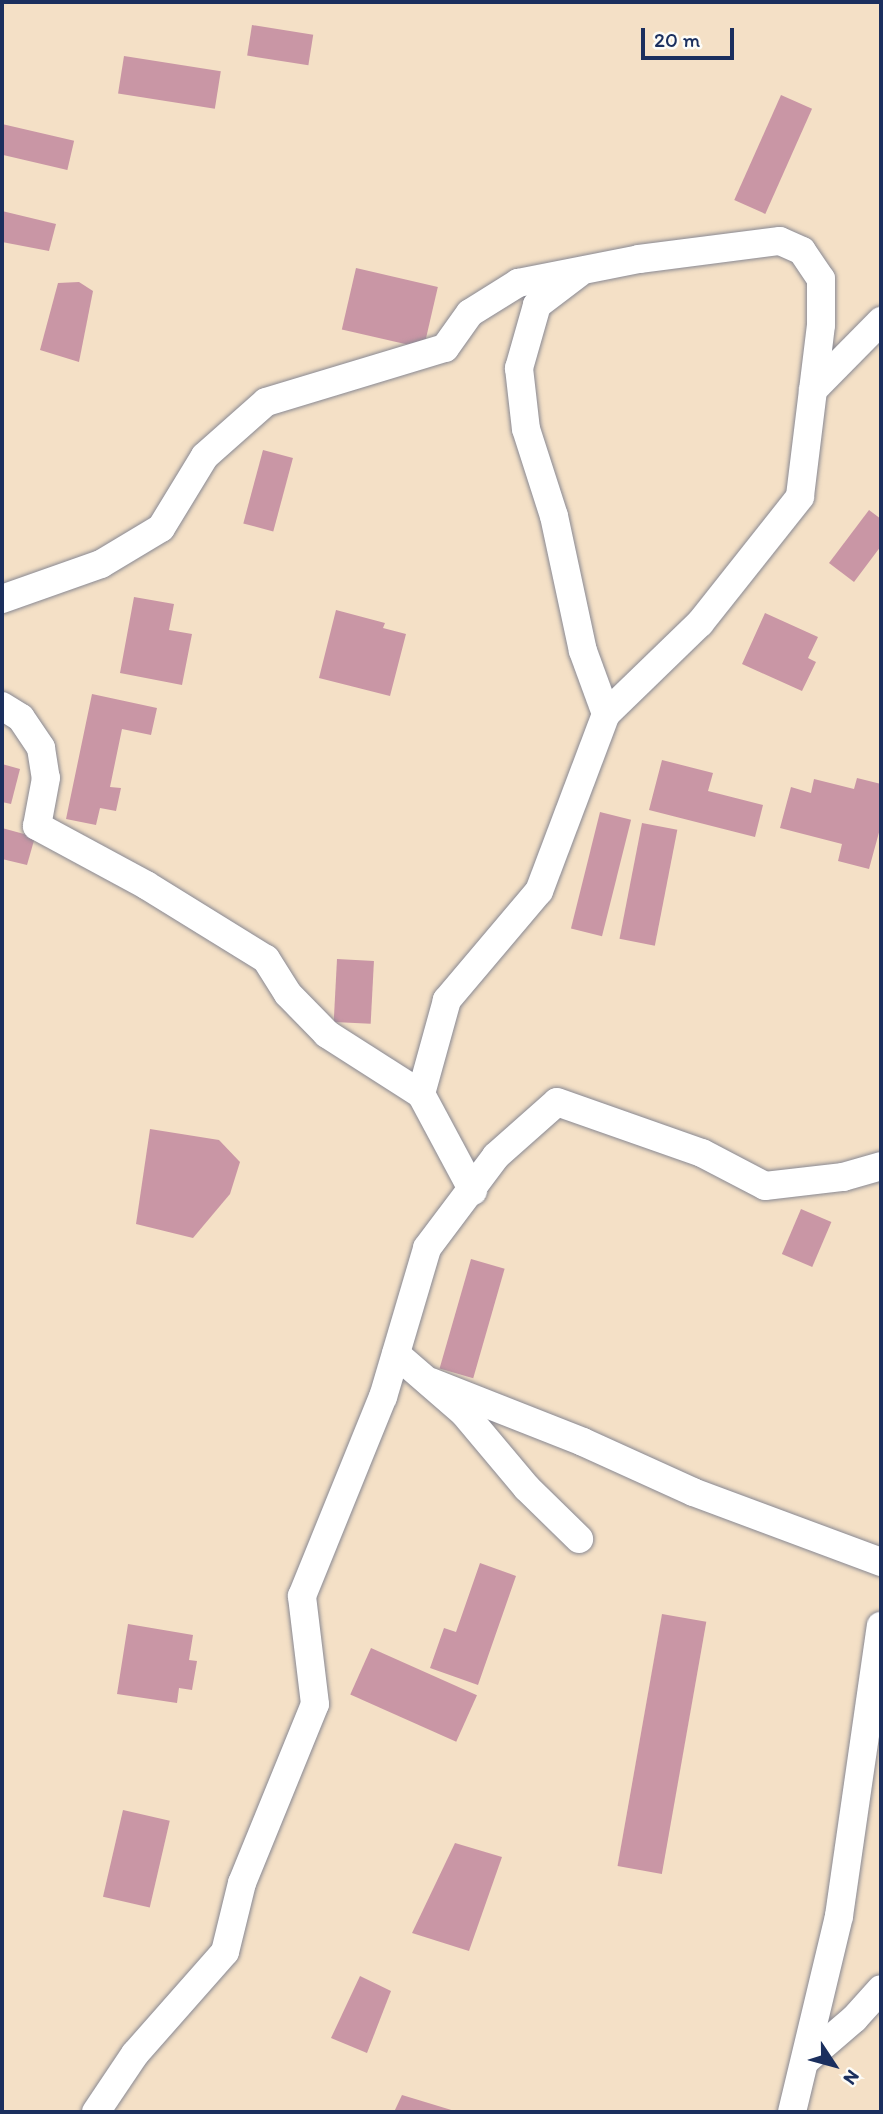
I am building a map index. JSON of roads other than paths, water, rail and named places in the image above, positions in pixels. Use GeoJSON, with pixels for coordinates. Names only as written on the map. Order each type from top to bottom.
{"type":"FeatureCollection","features":[{"type":"Feature","properties":{"kind":"street"},"geometry":{"type":"LineString","coordinates":[[2,599],[101,564],[161,528],[205,456],[266,402],[445,348],[470,313],[518,283],[707,250],[790,242],[802,251],[821,279],[821,325],[800,497],[700,623],[606,714],[539,891],[447,1000],[421,1094]]}},
{"type":"Feature","properties":{"kind":"street"},"geometry":{"type":"LineString","coordinates":[[582,270],[537,305],[519,368],[526,429],[554,516],[583,651],[606,714]]}},
{"type":"Feature","properties":{"kind":"street"},"geometry":{"type":"LineString","coordinates":[[813,390],[881,321]]}},
{"type":"Feature","properties":{"kind":"street"},"geometry":{"type":"LineString","coordinates":[[2,706],[21,718],[41,748],[46,778],[37,826],[146,885],[266,959],[288,994],[327,1034],[421,1094],[473,1191]]}},
{"type":"Feature","properties":{"kind":"street"},"geometry":{"type":"LineString","coordinates":[[96,2112],[135,2054],[225,1952],[242,1883],[315,1704],[302,1596],[383,1397],[427,1248],[473,1191],[496,1156],[525,1126],[557,1102],[702,1153],[765,1186],[843,1177],[881,1166]]}},
{"type":"Feature","properties":{"kind":"street"},"geometry":{"type":"LineString","coordinates":[[396,1354],[431,1382],[579,1539]]}},
{"type":"Feature","properties":{"kind":"street"},"geometry":{"type":"LineString","coordinates":[[431,1382],[583,1442],[693,1492],[881,1562]]}},
{"type":"Feature","properties":{"kind":"street"},"geometry":{"type":"LineString","coordinates":[[792,2112],[839,1916],[876,1698],[881,1626]]}},
{"type":"Feature","properties":{"kind":"street"},"geometry":{"type":"LineString","coordinates":[[805,2060],[854,2020],[881,1989]]}}]}
